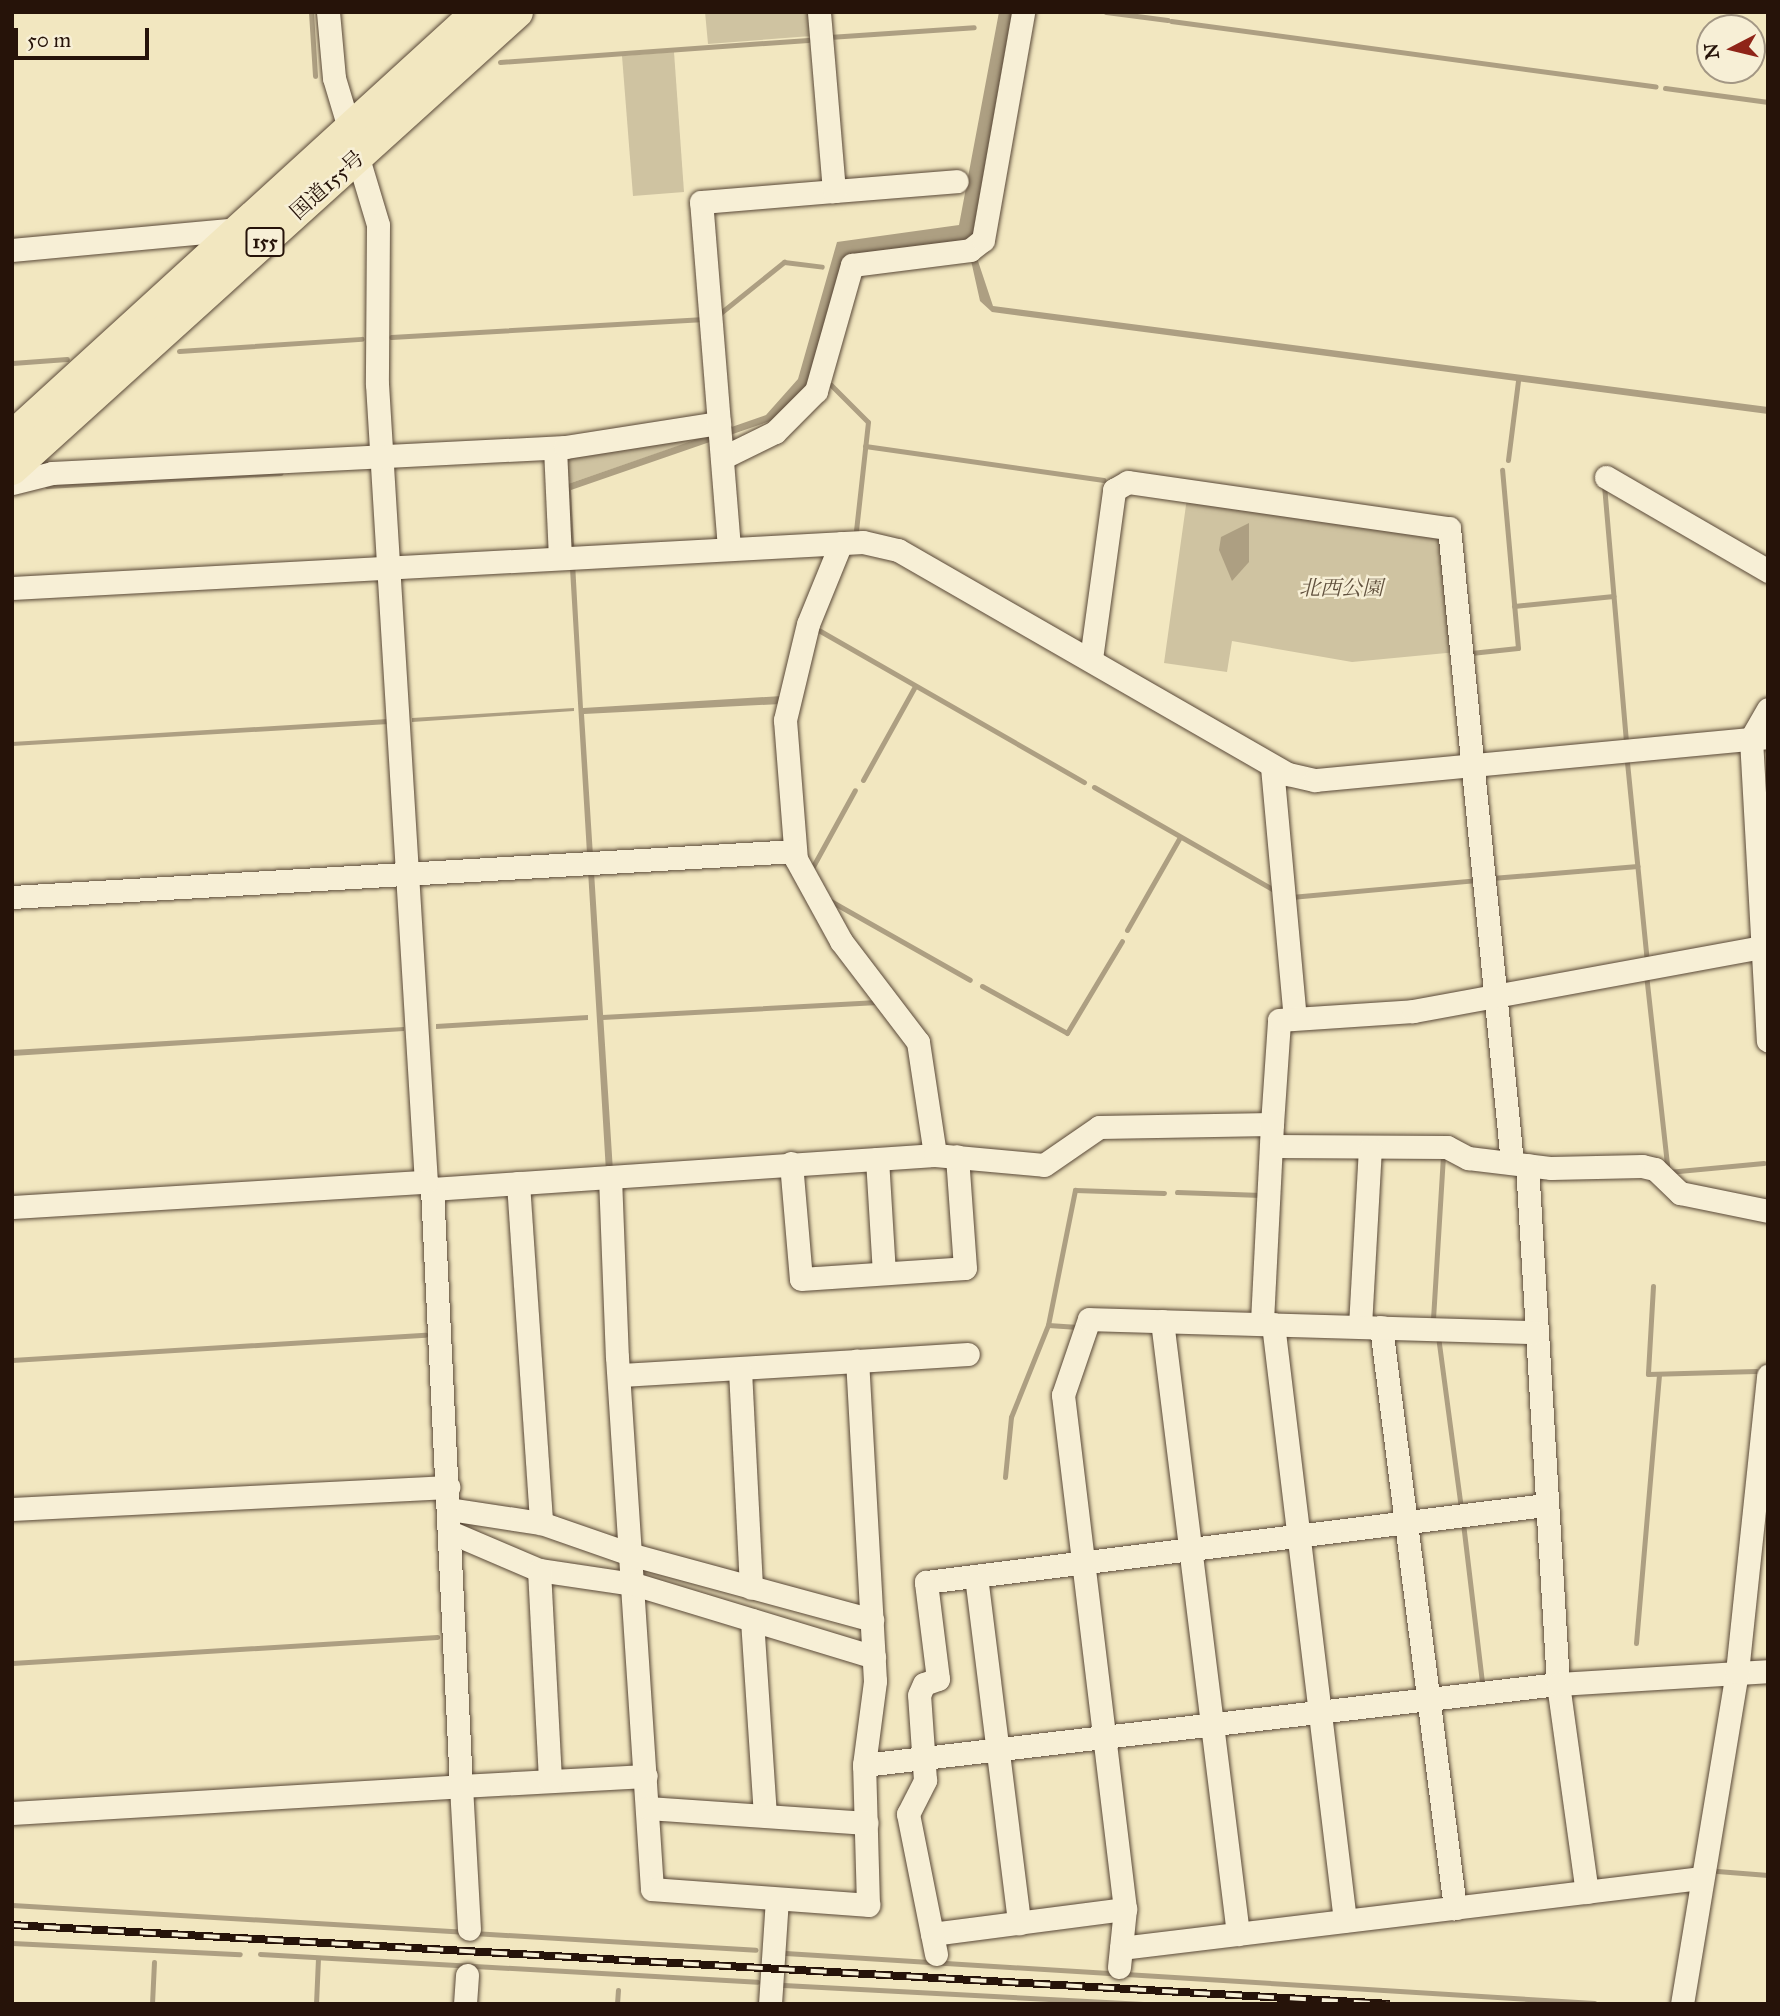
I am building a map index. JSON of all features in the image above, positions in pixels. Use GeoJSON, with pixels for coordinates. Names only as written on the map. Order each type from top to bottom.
{"type":"FeatureCollection","features":[{"type":"Feature","properties":{"kind":"highway","name":"国道155号"},"geometry":{"type":"LineString","coordinates":[[12,437],[478,12]]}},
{"type":"Feature","properties":{"kind":"highway","name":"国道155号"},"geometry":{"type":"LineString","coordinates":[[12,469],[517,12]]}},
{"type":"Feature","properties":{"kind":"street"},"geometry":{"type":"LineString","coordinates":[[328,12],[334,78],[353,125],[378,225],[381,457],[449,1498],[469,1929]]}},
{"type":"Feature","properties":{"kind":"street"},"geometry":{"type":"LineString","coordinates":[[820,12],[834,191]]}},
{"type":"Feature","properties":{"kind":"street"},"geometry":{"type":"LineString","coordinates":[[12,483],[52,473],[555,448],[775,432],[816,391],[852,265],[953,249],[983,240],[1023,12]]}},
{"type":"Feature","properties":{"kind":"street"},"geometry":{"type":"LineString","coordinates":[[729,548],[701,202],[957,181]]}},
{"type":"Feature","properties":{"kind":"street"},"geometry":{"type":"LineString","coordinates":[[12,250],[239,229]]}},
{"type":"Feature","properties":{"kind":"street"},"geometry":{"type":"LineString","coordinates":[[555,448],[568,557]]}},
{"type":"Feature","properties":{"kind":"street"},"geometry":{"type":"LineString","coordinates":[[1606,477],[1768,571]]}},
{"type":"Feature","properties":{"kind":"street"},"geometry":{"type":"LineString","coordinates":[[1091,659],[1114,490],[1128,482],[1443,523],[1452,533],[1497,999],[1519,1164],[1534,1332],[1558,1684],[1587,1892]]}},
{"type":"Feature","properties":{"kind":"street"},"geometry":{"type":"LineString","coordinates":[[791,1163],[801,1279],[965,1268],[946,1156],[918,1042],[841,942],[795,852],[785,720],[808,624],[841,543]]}},
{"type":"Feature","properties":{"kind":"street"},"geometry":{"type":"LineString","coordinates":[[12,588],[841,543],[898,550],[1091,659],[1272,766],[1315,780],[1759,738]]}},
{"type":"Feature","properties":{"kind":"street"},"geometry":{"type":"LineString","coordinates":[[1768,709],[1759,738],[1768,1041]]}},
{"type":"Feature","properties":{"kind":"street"},"geometry":{"type":"LineString","coordinates":[[1272,766],[1295,1018]]}},
{"type":"Feature","properties":{"kind":"street"},"geometry":{"type":"LineString","coordinates":[[12,897],[795,852]]}},
{"type":"Feature","properties":{"kind":"street"},"geometry":{"type":"LineString","coordinates":[[1345,1921],[1322,1714],[1267,1324],[1279,1020],[1497,999],[1764,946]]}},
{"type":"Feature","properties":{"kind":"street"},"geometry":{"type":"LineString","coordinates":[[12,1207],[518,1183],[791,1163],[946,1156],[1044,1165],[1099,1128],[1273,1135],[1370,1149],[1447,1147],[1468,1158],[1519,1164],[1642,1166],[1655,1169],[1681,1193],[1768,1211]]}},
{"type":"Feature","properties":{"kind":"street"},"geometry":{"type":"LineString","coordinates":[[1370,1149],[1371,1326],[1406,1522],[1455,1908]]}},
{"type":"Feature","properties":{"kind":"street"},"geometry":{"type":"LineString","coordinates":[[877,1159],[884,1273]]}},
{"type":"Feature","properties":{"kind":"street"},"geometry":{"type":"LineString","coordinates":[[610,1177],[652,1889],[869,1905],[864,1765],[874,1657],[857,1361]]}},
{"type":"Feature","properties":{"kind":"street"},"geometry":{"type":"LineString","coordinates":[[518,1183],[541,1523]]}},
{"type":"Feature","properties":{"kind":"street"},"geometry":{"type":"LineString","coordinates":[[1534,1332],[1089,1319],[1063,1395],[1125,1909],[1120,1957],[1238,1934],[1700,1878]]}},
{"type":"Feature","properties":{"kind":"street"},"geometry":{"type":"LineString","coordinates":[[1162,1321],[1238,1934]]}},
{"type":"Feature","properties":{"kind":"street"},"geometry":{"type":"LineString","coordinates":[[621,1375],[740,1370],[968,1354]]}},
{"type":"Feature","properties":{"kind":"street"},"geometry":{"type":"LineString","coordinates":[[740,1370],[751,1588]]}},
{"type":"Feature","properties":{"kind":"street"},"geometry":{"type":"LineString","coordinates":[[1682,2004],[1700,1878],[1737,1672],[1768,1376]]}},
{"type":"Feature","properties":{"kind":"street"},"geometry":{"type":"LineString","coordinates":[[12,1509],[449,1498],[541,1523],[632,1555],[872,1620]]}},
{"type":"Feature","properties":{"kind":"street"},"geometry":{"type":"LineString","coordinates":[[1125,1909],[1019,1923],[934,1944],[908,1814],[925,1780],[919,1695],[924,1684],[938,1679],[926,1583],[1545,1505]]}},
{"type":"Feature","properties":{"kind":"street"},"geometry":{"type":"LineString","coordinates":[[450,1532],[539,1570],[634,1584],[874,1657]]}},
{"type":"Feature","properties":{"kind":"street"},"geometry":{"type":"LineString","coordinates":[[539,1570],[550,1781]]}},
{"type":"Feature","properties":{"kind":"street"},"geometry":{"type":"LineString","coordinates":[[976,1576],[1019,1923]]}},
{"type":"Feature","properties":{"kind":"street"},"geometry":{"type":"LineString","coordinates":[[752,1620],[765,1816]]}},
{"type":"Feature","properties":{"kind":"street"},"geometry":{"type":"LineString","coordinates":[[864,1765],[1322,1714],[1558,1684],[1768,1671]]}},
{"type":"Feature","properties":{"kind":"street"},"geometry":{"type":"LineString","coordinates":[[12,1812],[646,1776]]}},
{"type":"Feature","properties":{"kind":"street"},"geometry":{"type":"LineString","coordinates":[[648,1808],[866,1824]]}},
{"type":"Feature","properties":{"kind":"street"},"geometry":{"type":"LineString","coordinates":[[777,1899],[778,2003]]}},
{"type":"Feature","properties":{"kind":"street"},"geometry":{"type":"LineString","coordinates":[[465,2004],[467,1975]]}},
{"type":"Feature","properties":{"kind":"green space"},"geometry":{"type":"Polygon","coordinates":[[[705,12],[810,12],[811,36],[708,44],[705,12]]]}},
{"type":"Feature","properties":{"kind":"green space"},"geometry":{"type":"Polygon","coordinates":[[[674,52],[684,192],[633,196],[622,56],[674,52]]]}},
{"type":"Feature","properties":{"kind":"green space"},"geometry":{"type":"Polygon","coordinates":[[[713,434],[565,485],[559,453],[713,434]]]}},
{"type":"Feature","properties":{"kind":"green space","name":"北西公園"},"geometry":{"type":"Polygon","coordinates":[[[1187,498],[1438,530],[1457,652],[1352,662],[1232,641],[1227,672],[1164,663],[1187,498]]]}},
{"type":"Feature","properties":{"kind":"shaded area"},"geometry":{"type":"Polygon","coordinates":[[[999,12],[1018,12],[978,240],[848,255],[812,379],[776,419],[571,490],[583,708],[782,696],[781,704],[584,714],[613,1171],[606,1172],[565,485],[766,415],[798,379],[837,242],[959,225],[999,12]]]}},
{"type":"Feature","properties":{"kind":"shaded area"},"geometry":{"type":"Polygon","coordinates":[[[976,255],[993,306],[1768,407],[1768,414],[992,312],[980,301],[970,256],[976,255]]]}},
{"type":"Feature","properties":{"kind":"shaded area"},"geometry":{"type":"Polygon","coordinates":[[[1249,523],[1249,562],[1232,581],[1219,550],[1221,537],[1249,523]]]}},
{"type":"Feature","properties":{"kind":"shaded area"},"geometry":{"type":"Polygon","coordinates":[[[574,708],[574,711],[412,722],[412,718],[574,708]]]}},
{"type":"Feature","properties":{"kind":"shaded area"},"geometry":{"type":"Polygon","coordinates":[[[388,719],[389,724],[12,746],[12,742],[388,719]]]}},
{"type":"Feature","properties":{"kind":"shaded area"},"geometry":{"type":"Polygon","coordinates":[[[588,1015],[588,1020],[436,1029],[436,1024],[588,1015]]]}},
{"type":"Feature","properties":{"kind":"shaded area"},"geometry":{"type":"Polygon","coordinates":[[[404,1027],[404,1031],[12,1056],[12,1050],[404,1027]]]}},
{"type":"Feature","properties":{"kind":"waterway"},"geometry":{"type":"LineString","coordinates":[[311,12],[315,76]]}},
{"type":"Feature","properties":{"kind":"waterway"},"geometry":{"type":"LineString","coordinates":[[1106,12],[1167,20]]}},
{"type":"Feature","properties":{"kind":"waterway"},"geometry":{"type":"LineString","coordinates":[[1171,21],[1656,87]]}},
{"type":"Feature","properties":{"kind":"waterway"},"geometry":{"type":"LineString","coordinates":[[829,37],[974,27]]}},
{"type":"Feature","properties":{"kind":"waterway"},"geometry":{"type":"LineString","coordinates":[[500,62],[808,40]]}},
{"type":"Feature","properties":{"kind":"waterway"},"geometry":{"type":"LineString","coordinates":[[1665,88],[1768,102]]}},
{"type":"Feature","properties":{"kind":"waterway"},"geometry":{"type":"LineString","coordinates":[[718,315],[784,262],[822,267]]}},
{"type":"Feature","properties":{"kind":"waterway"},"geometry":{"type":"LineString","coordinates":[[391,337],[704,319]]}},
{"type":"Feature","properties":{"kind":"waterway"},"geometry":{"type":"LineString","coordinates":[[179,351],[362,339]]}},
{"type":"Feature","properties":{"kind":"waterway"},"geometry":{"type":"LineString","coordinates":[[12,363],[67,359]]}},
{"type":"Feature","properties":{"kind":"waterway"},"geometry":{"type":"LineString","coordinates":[[1508,460],[1518,381]]}},
{"type":"Feature","properties":{"kind":"waterway"},"geometry":{"type":"LineString","coordinates":[[831,385],[868,422],[856,530]]}},
{"type":"Feature","properties":{"kind":"waterway"},"geometry":{"type":"LineString","coordinates":[[865,446],[1104,480]]}},
{"type":"Feature","properties":{"kind":"waterway"},"geometry":{"type":"LineString","coordinates":[[1471,653],[1518,648],[1502,470]]}},
{"type":"Feature","properties":{"kind":"waterway"},"geometry":{"type":"LineString","coordinates":[[47,486],[281,473]]}},
{"type":"Feature","properties":{"kind":"waterway"},"geometry":{"type":"LineString","coordinates":[[1604,485],[1626,743]]}},
{"type":"Feature","properties":{"kind":"waterway"},"geometry":{"type":"LineString","coordinates":[[1514,606],[1614,596]]}},
{"type":"Feature","properties":{"kind":"waterway"},"geometry":{"type":"LineString","coordinates":[[815,628],[1084,782]]}},
{"type":"Feature","properties":{"kind":"waterway"},"geometry":{"type":"LineString","coordinates":[[863,780],[915,686]]}},
{"type":"Feature","properties":{"kind":"waterway"},"geometry":{"type":"LineString","coordinates":[[1627,762],[1647,961]]}},
{"type":"Feature","properties":{"kind":"waterway"},"geometry":{"type":"LineString","coordinates":[[1094,787],[1277,892]]}},
{"type":"Feature","properties":{"kind":"waterway"},"geometry":{"type":"LineString","coordinates":[[811,870],[855,790]]}},
{"type":"Feature","properties":{"kind":"waterway"},"geometry":{"type":"LineString","coordinates":[[1127,930],[1180,837]]}},
{"type":"Feature","properties":{"kind":"waterway"},"geometry":{"type":"LineString","coordinates":[[1492,878],[1638,866]]}},
{"type":"Feature","properties":{"kind":"waterway"},"geometry":{"type":"LineString","coordinates":[[1291,897],[1479,880]]}},
{"type":"Feature","properties":{"kind":"waterway"},"geometry":{"type":"LineString","coordinates":[[827,899],[970,980]]}},
{"type":"Feature","properties":{"kind":"waterway"},"geometry":{"type":"LineString","coordinates":[[982,986],[1067,1033],[1122,941]]}},
{"type":"Feature","properties":{"kind":"waterway"},"geometry":{"type":"LineString","coordinates":[[1646,974],[1668,1172],[1764,1163]]}},
{"type":"Feature","properties":{"kind":"waterway"},"geometry":{"type":"LineString","coordinates":[[602,1017],[878,1002]]}},
{"type":"Feature","properties":{"kind":"waterway"},"geometry":{"type":"LineString","coordinates":[[1433,1319],[1443,1157]]}},
{"type":"Feature","properties":{"kind":"waterway"},"geometry":{"type":"LineString","coordinates":[[1005,1477],[1011,1417],[1048,1325],[1075,1190],[1164,1193]]}},
{"type":"Feature","properties":{"kind":"waterway"},"geometry":{"type":"LineString","coordinates":[[1177,1192],[1261,1195]]}},
{"type":"Feature","properties":{"kind":"waterway"},"geometry":{"type":"LineString","coordinates":[[1653,1286],[1648,1374],[1756,1371]]}},
{"type":"Feature","properties":{"kind":"waterway"},"geometry":{"type":"LineString","coordinates":[[1048,1325],[1078,1327]]}},
{"type":"Feature","properties":{"kind":"waterway"},"geometry":{"type":"LineString","coordinates":[[12,1360],[425,1335]]}},
{"type":"Feature","properties":{"kind":"waterway"},"geometry":{"type":"LineString","coordinates":[[1438,1336],[1461,1509]]}},
{"type":"Feature","properties":{"kind":"waterway"},"geometry":{"type":"LineString","coordinates":[[1636,1643],[1659,1375]]}},
{"type":"Feature","properties":{"kind":"waterway"},"geometry":{"type":"LineString","coordinates":[[1463,1523],[1482,1683]]}},
{"type":"Feature","properties":{"kind":"waterway"},"geometry":{"type":"LineString","coordinates":[[12,1663],[437,1637]]}},
{"type":"Feature","properties":{"kind":"waterway"},"geometry":{"type":"LineString","coordinates":[[1717,1871],[1768,1875]]}},
{"type":"Feature","properties":{"kind":"waterway"},"geometry":{"type":"LineString","coordinates":[[12,1905],[463,1932]]}},
{"type":"Feature","properties":{"kind":"waterway"},"geometry":{"type":"LineString","coordinates":[[473,1933],[755,1950]]}},
{"type":"Feature","properties":{"kind":"waterway"},"geometry":{"type":"LineString","coordinates":[[12,1943],[240,1954]]}},
{"type":"Feature","properties":{"kind":"waterway"},"geometry":{"type":"LineString","coordinates":[[785,1953],[1594,2003]]}},
{"type":"Feature","properties":{"kind":"waterway"},"geometry":{"type":"LineString","coordinates":[[260,1954],[757,1982]]}},
{"type":"Feature","properties":{"kind":"waterway"},"geometry":{"type":"LineString","coordinates":[[316,2004],[318,1958]]}},
{"type":"Feature","properties":{"kind":"waterway"},"geometry":{"type":"LineString","coordinates":[[152,2004],[154,1962]]}},
{"type":"Feature","properties":{"kind":"waterway"},"geometry":{"type":"LineString","coordinates":[[783,1985],[1144,2004]]}},
{"type":"Feature","properties":{"kind":"waterway"},"geometry":{"type":"LineString","coordinates":[[617,2004],[618,1990]]}},
{"type":"Feature","properties":{"kind":"railway"},"geometry":{"type":"LineString","coordinates":[[12,1925],[1390,2004]]}}]}
